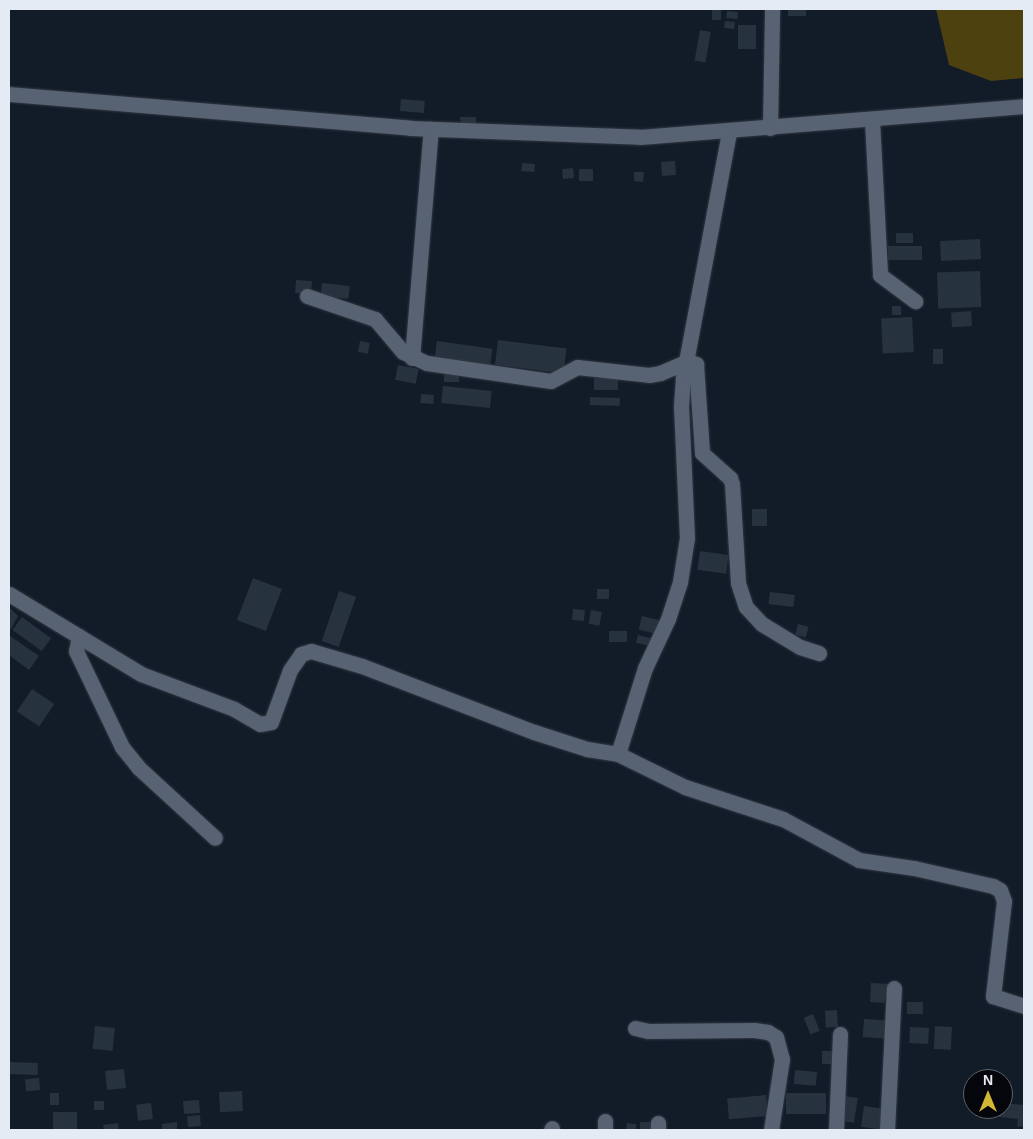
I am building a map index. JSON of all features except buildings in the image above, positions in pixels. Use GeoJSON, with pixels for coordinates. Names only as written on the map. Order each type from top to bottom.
{"type":"FeatureCollection","features":[{"type":"Feature","properties":{"kind":"street"},"geometry":{"type":"LineString","coordinates":[[770,128],[772,9]]}},
{"type":"Feature","properties":{"kind":"street"},"geometry":{"type":"LineString","coordinates":[[9,94],[431,129],[640,138],[1024,106]]}},
{"type":"Feature","properties":{"kind":"street"},"geometry":{"type":"LineString","coordinates":[[872,120],[880,275],[915,301]]}},
{"type":"Feature","properties":{"kind":"street"},"geometry":{"type":"LineString","coordinates":[[412,358],[431,129]]}},
{"type":"Feature","properties":{"kind":"street"},"geometry":{"type":"LineString","coordinates":[[618,754],[645,668],[680,582],[687,538],[681,406],[729,132]]}},
{"type":"Feature","properties":{"kind":"street"},"geometry":{"type":"LineString","coordinates":[[306,296],[375,319],[403,352],[412,358],[428,363],[551,381],[577,367],[649,375],[660,373],[688,361]]}},
{"type":"Feature","properties":{"kind":"street"},"geometry":{"type":"LineString","coordinates":[[688,361],[698,367],[702,453],[730,478],[732,484],[738,583],[746,607],[762,624],[800,647],[819,653]]}},
{"type":"Feature","properties":{"kind":"street"},"geometry":{"type":"LineString","coordinates":[[9,594],[141,674],[234,709],[260,724],[271,722],[276,714],[290,670],[301,654],[311,651],[362,666],[534,732],[587,749],[618,754],[686,786],[783,819],[859,860],[950,875],[1000,890],[1004,901],[993,996],[1024,1006]]}},
{"type":"Feature","properties":{"kind":"street"},"geometry":{"type":"LineString","coordinates":[[79,636],[76,651],[122,746],[138,768],[215,838]]}},
{"type":"Feature","properties":{"kind":"street"},"geometry":{"type":"LineString","coordinates":[[886,1130],[894,988]]}},
{"type":"Feature","properties":{"kind":"street"},"geometry":{"type":"LineString","coordinates":[[635,1028],[648,1031],[754,1030],[768,1032],[776,1037],[782,1059],[771,1130]]}},
{"type":"Feature","properties":{"kind":"street"},"geometry":{"type":"LineString","coordinates":[[836,1130],[840,1034]]}},
{"type":"Feature","properties":{"kind":"shaded area"},"geometry":{"type":"Polygon","coordinates":[[[936,9],[1024,9],[1024,78],[991,81],[949,65],[936,9]]]}}]}
